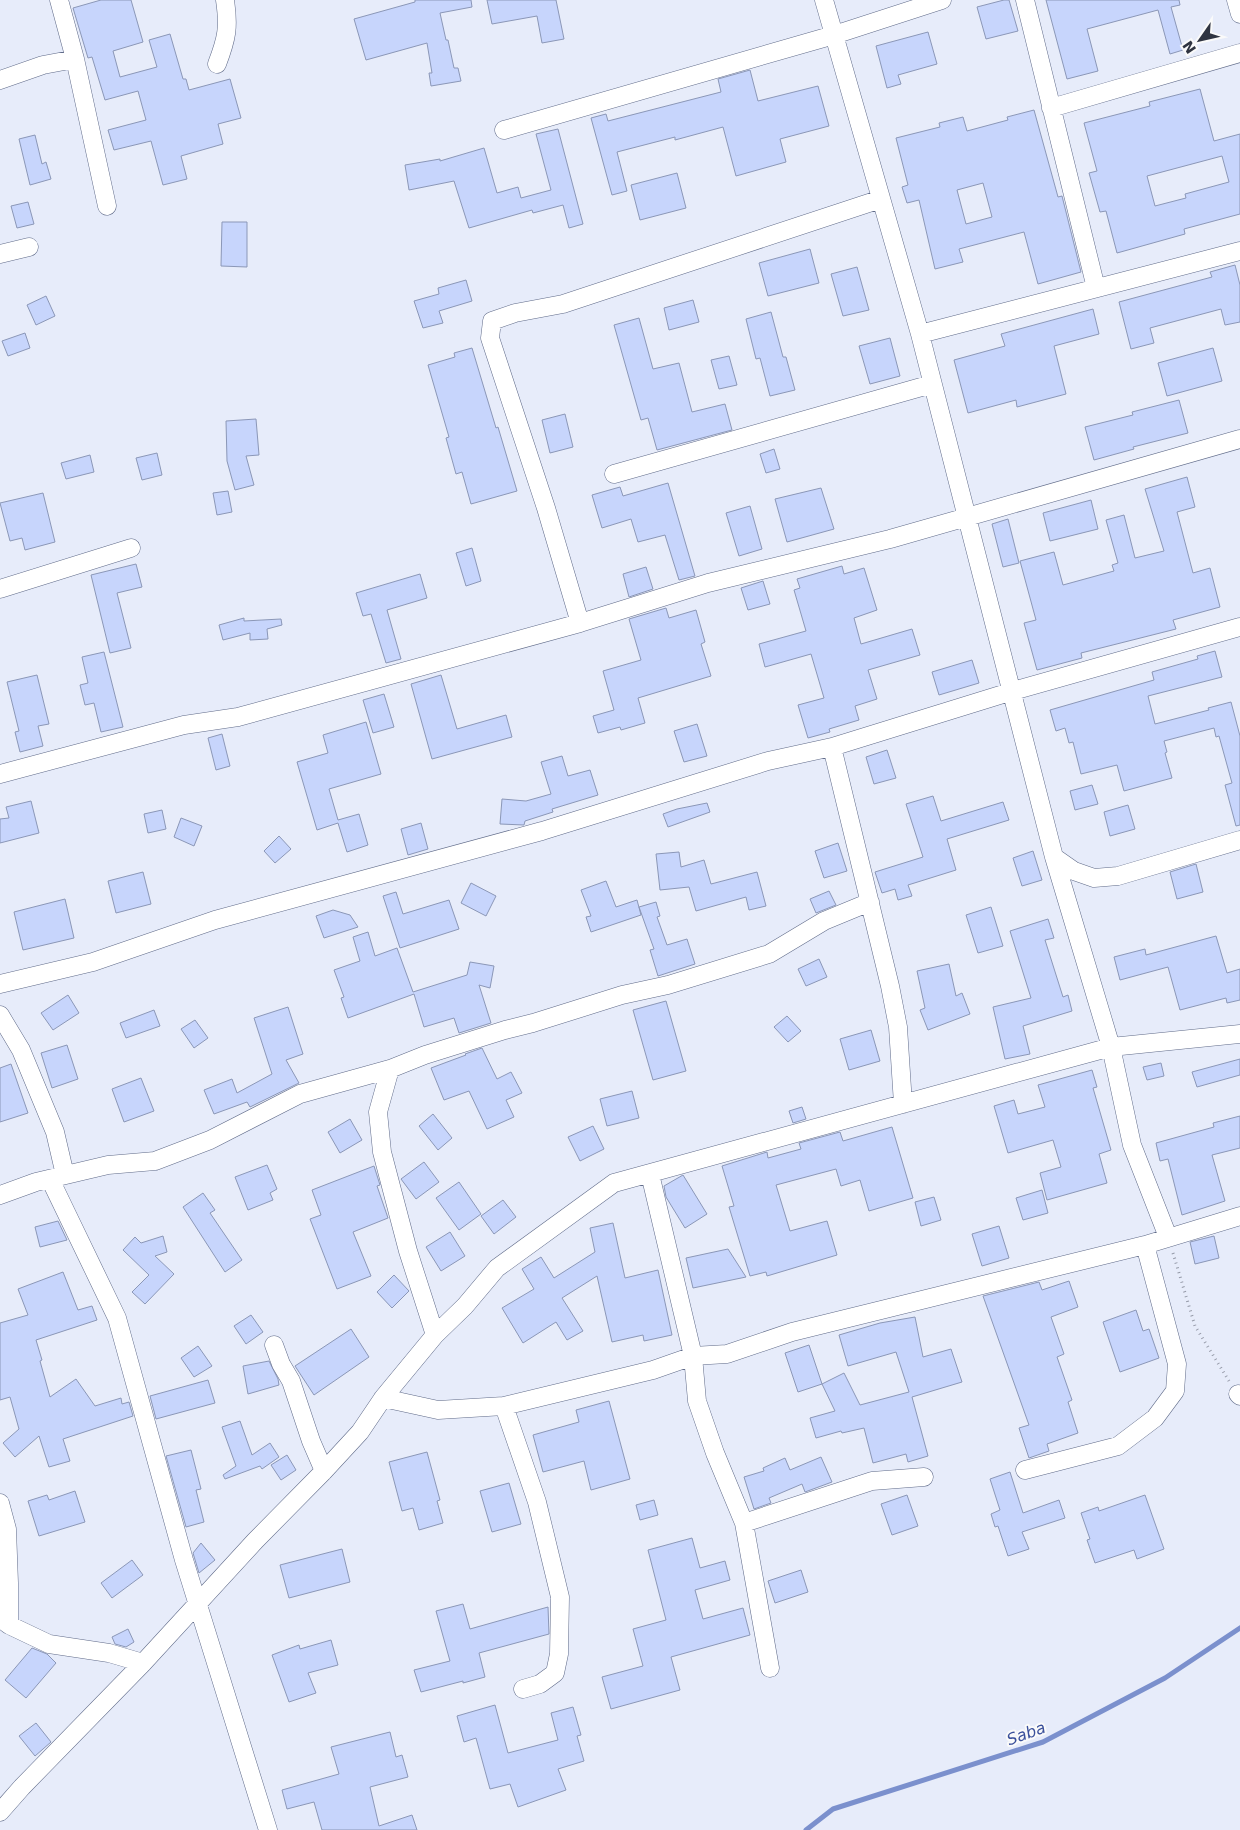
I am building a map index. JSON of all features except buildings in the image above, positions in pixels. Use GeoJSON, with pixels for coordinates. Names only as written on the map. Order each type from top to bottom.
{"type":"FeatureCollection","features":[{"type":"Feature","properties":{"kind":"street"},"geometry":{"type":"LineString","coordinates":[[58,0],[75,59],[107,206]]}},
{"type":"Feature","properties":{"kind":"street"},"geometry":{"type":"LineString","coordinates":[[217,64],[227,38],[228,17],[225,0]]}},
{"type":"Feature","properties":{"kind":"street"},"geometry":{"type":"LineString","coordinates":[[824,0],[920,334],[1054,857],[1111,1048],[1132,1145],[1168,1237]]}},
{"type":"Feature","properties":{"kind":"street"},"geometry":{"type":"LineString","coordinates":[[504,130],[834,35],[942,0]]}},
{"type":"Feature","properties":{"kind":"street"},"geometry":{"type":"LineString","coordinates":[[1025,0],[1096,288]]}},
{"type":"Feature","properties":{"kind":"street"},"geometry":{"type":"LineString","coordinates":[[1236,0],[1240,14]]}},
{"type":"Feature","properties":{"kind":"street"},"geometry":{"type":"LineString","coordinates":[[1051,108],[1240,53]]}},
{"type":"Feature","properties":{"kind":"street"},"geometry":{"type":"LineString","coordinates":[[0,80],[43,65],[75,59]]}},
{"type":"Feature","properties":{"kind":"street"},"geometry":{"type":"LineString","coordinates":[[580,623],[546,508],[490,338],[492,321],[515,313],[563,304],[882,199]]}},
{"type":"Feature","properties":{"kind":"street"},"geometry":{"type":"LineString","coordinates":[[0,254],[29,248]]}},
{"type":"Feature","properties":{"kind":"street"},"geometry":{"type":"LineString","coordinates":[[920,334],[1240,251]]}},
{"type":"Feature","properties":{"kind":"street"},"geometry":{"type":"LineString","coordinates":[[614,474],[932,384]]}},
{"type":"Feature","properties":{"kind":"street"},"geometry":{"type":"LineString","coordinates":[[0,774],[184,725],[238,717],[580,623],[708,583],[890,539],[1240,439]]}},
{"type":"Feature","properties":{"kind":"street"},"geometry":{"type":"LineString","coordinates":[[0,588],[131,548]]}},
{"type":"Feature","properties":{"kind":"street"},"geometry":{"type":"LineString","coordinates":[[0,984],[93,962],[215,920],[542,831],[768,762],[832,747],[1013,691],[1240,627]]}},
{"type":"Feature","properties":{"kind":"street"},"geometry":{"type":"LineString","coordinates":[[832,747],[898,1026],[903,1104]]}},
{"type":"Feature","properties":{"kind":"street"},"geometry":{"type":"LineString","coordinates":[[1054,857],[1074,871],[1094,878],[1118,876],[1240,840]]}},
{"type":"Feature","properties":{"kind":"street"},"geometry":{"type":"LineString","coordinates":[[0,1195],[36,1182],[108,1164],[154,1161],[210,1140],[300,1094],[390,1069],[425,1055],[622,995],[668,985],[769,954],[824,921],[870,902]]}},
{"type":"Feature","properties":{"kind":"street"},"geometry":{"type":"LineString","coordinates":[[0,1015],[21,1050],[55,1132],[58,1177],[117,1318],[181,1551],[268,1830]]}},
{"type":"Feature","properties":{"kind":"street"},"geometry":{"type":"LineString","coordinates":[[0,1812],[143,1663],[254,1541],[360,1432],[383,1398],[434,1335],[465,1306],[497,1268],[614,1183],[1111,1048],[1240,1034]]}},
{"type":"Feature","properties":{"kind":"street"},"geometry":{"type":"LineString","coordinates":[[390,1069],[378,1112],[382,1152],[408,1251],[434,1335]]}},
{"type":"Feature","properties":{"kind":"street"},"geometry":{"type":"LineString","coordinates":[[650,1174],[694,1356],[697,1402],[744,1524],[770,1668]]}},
{"type":"Feature","properties":{"kind":"street"},"geometry":{"type":"LineString","coordinates":[[383,1398],[438,1410],[504,1406],[653,1370],[694,1356],[727,1354],[792,1332],[1145,1245],[1240,1216]]}},
{"type":"Feature","properties":{"kind":"street"},"geometry":{"type":"LineString","coordinates":[[1025,1470],[1118,1446],[1156,1418],[1175,1391],[1177,1364],[1145,1245]]}},
{"type":"Feature","properties":{"kind":"street"},"geometry":{"type":"LineString","coordinates":[[274,1345],[281,1364],[291,1381],[311,1441],[324,1471]]}},
{"type":"Feature","properties":{"kind":"street"},"geometry":{"type":"LineString","coordinates":[[504,1406],[537,1502],[560,1597],[559,1654],[555,1672],[540,1684],[523,1689]]}},
{"type":"Feature","properties":{"kind":"street"},"geometry":{"type":"LineString","coordinates":[[744,1524],[872,1481],[924,1477]]}},
{"type":"Feature","properties":{"kind":"street"},"geometry":{"type":"LineString","coordinates":[[0,1503],[6,1529],[9,1583],[4,1621],[49,1644],[109,1653],[143,1663]]}},
{"type":"Feature","properties":{"kind":"path"},"geometry":{"type":"LineString","coordinates":[[1168,1237],[1195,1326],[1239,1395]]}},
{"type":"Feature","properties":{"kind":"waterway","name":"Saba"},"geometry":{"type":"LineString","coordinates":[[806,1830],[833,1809],[1043,1742],[1165,1678],[1240,1628]]}}]}
